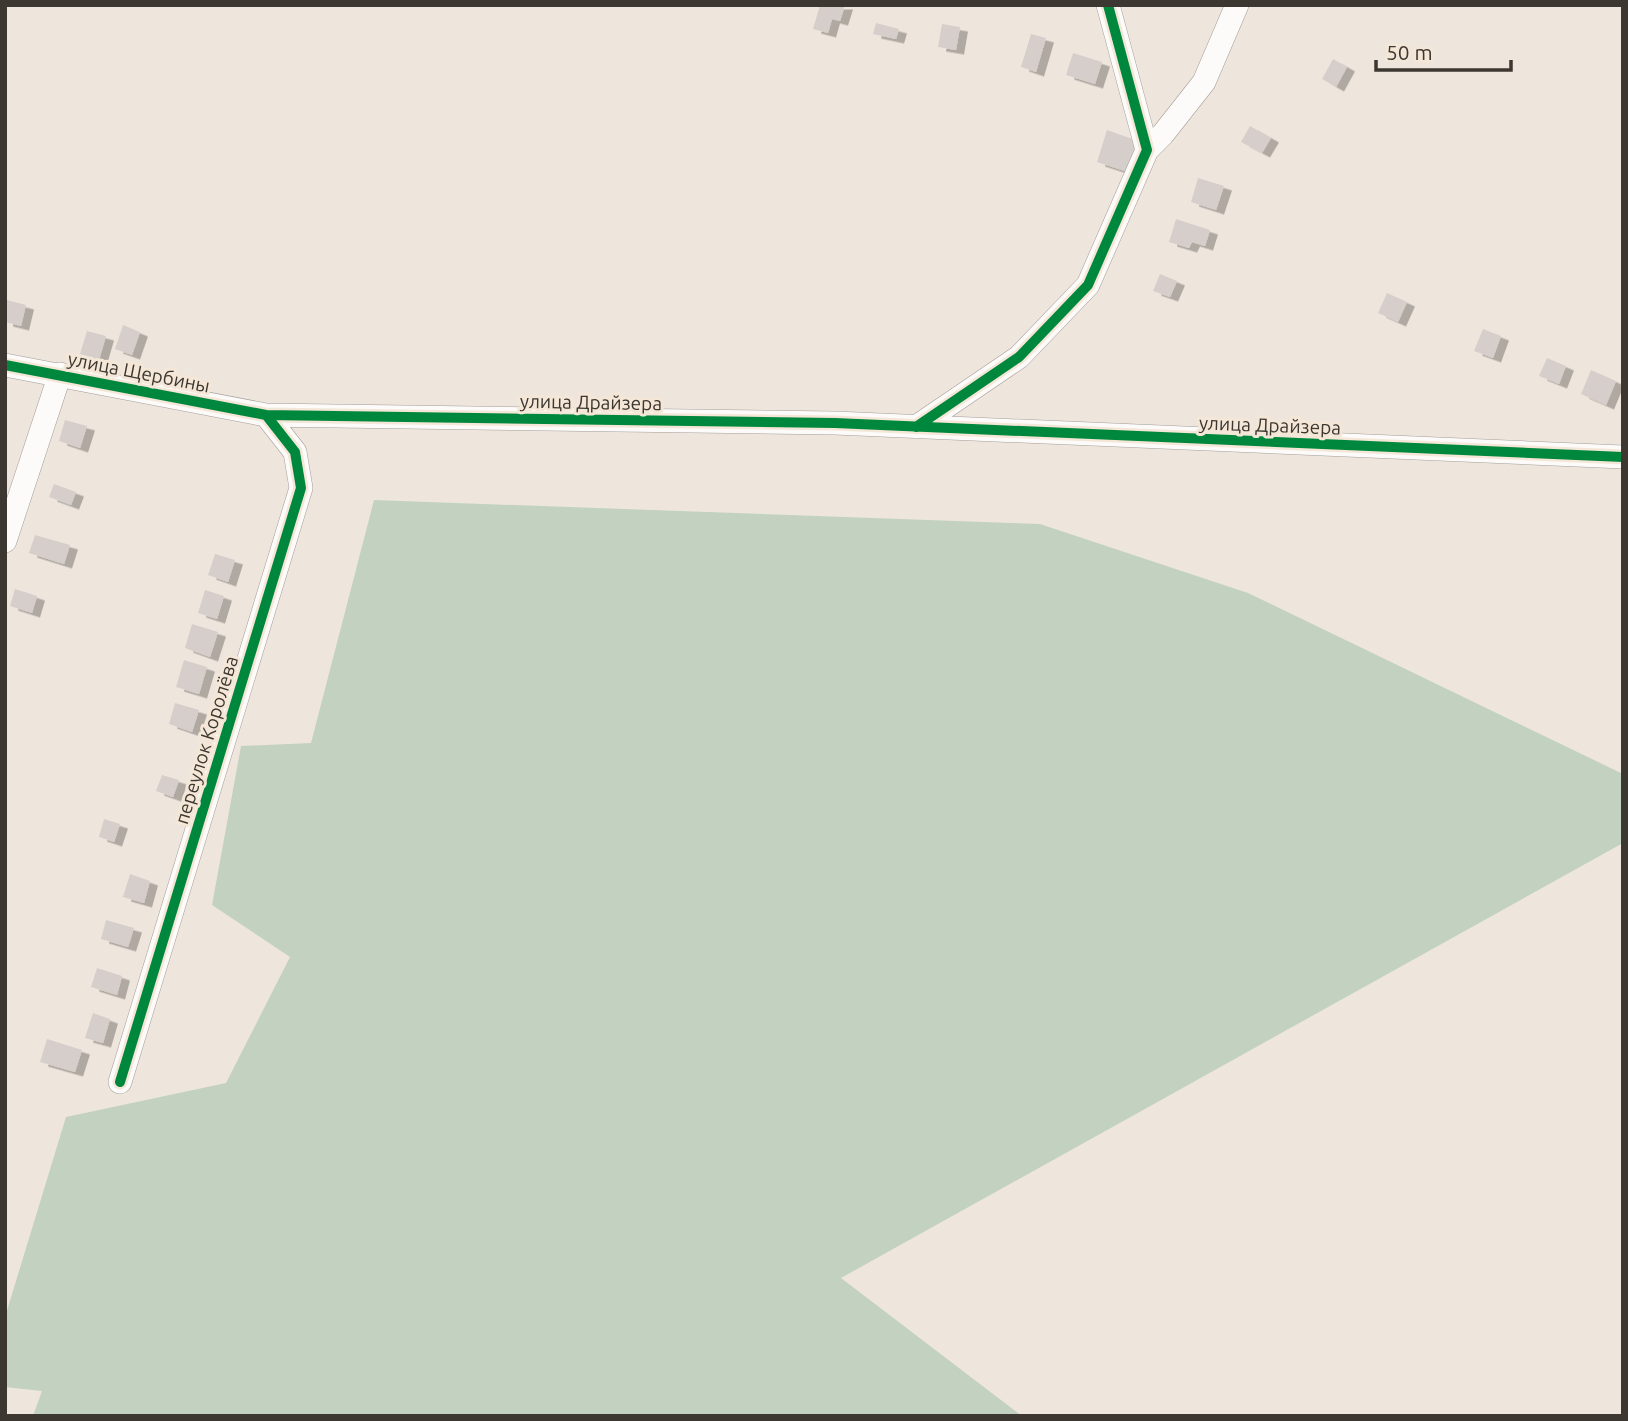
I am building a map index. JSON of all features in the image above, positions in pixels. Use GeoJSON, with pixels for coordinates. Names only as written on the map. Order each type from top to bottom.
{"type":"FeatureCollection","features":[{"type":"Feature","properties":{"kind":"street"},"geometry":{"type":"LineString","coordinates":[[916,427],[1019,357],[1088,285],[1147,150],[1204,82],[1237,5]]}},
{"type":"Feature","properties":{"kind":"street"},"geometry":{"type":"LineString","coordinates":[[1106,6],[1147,150]]}},
{"type":"Feature","properties":{"kind":"street","name":"улица Щербины"},"geometry":{"type":"LineString","coordinates":[[5,365],[266,415]]}},
{"type":"Feature","properties":{"kind":"street"},"geometry":{"type":"LineString","coordinates":[[5,541],[60,374]]}},
{"type":"Feature","properties":{"kind":"street","name":"улица Драйзера"},"geometry":{"type":"LineString","coordinates":[[266,415],[835,423],[1623,457]]}},
{"type":"Feature","properties":{"kind":"street","name":"переулок Королёва"},"geometry":{"type":"LineString","coordinates":[[120,1082],[301,488],[295,452],[266,415]]}},
{"type":"Feature","properties":{"kind":"green space"},"geometry":{"type":"Polygon","coordinates":[[[374,500],[1040,524],[1248,593],[1623,774],[1623,843],[841,1278],[1022,1416],[33,1416],[42,1391],[5,1387],[5,1317],[66,1117],[226,1083],[290,957],[212,905],[241,746],[311,743],[374,500]]]}},
{"type":"Feature","properties":{"kind":"building"},"geometry":{"type":"Polygon","coordinates":[[[820,5],[845,5],[840,21],[832,19],[828,33],[813,29],[820,5]]]}},
{"type":"Feature","properties":{"kind":"building"},"geometry":{"type":"Polygon","coordinates":[[[876,23],[899,29],[896,39],[873,34],[876,23]]]}},
{"type":"Feature","properties":{"kind":"building"},"geometry":{"type":"Polygon","coordinates":[[[942,24],[960,27],[956,50],[938,47],[942,24]]]}},
{"type":"Feature","properties":{"kind":"building"},"geometry":{"type":"Polygon","coordinates":[[[1031,34],[1046,38],[1036,72],[1021,67],[1031,34]]]}},
{"type":"Feature","properties":{"kind":"building"},"geometry":{"type":"Polygon","coordinates":[[[1073,53],[1102,62],[1095,84],[1066,75],[1073,53]]]}},
{"type":"Feature","properties":{"kind":"building"},"geometry":{"type":"Polygon","coordinates":[[[1333,59],[1347,67],[1336,87],[1322,79],[1333,59]]]}},
{"type":"Feature","properties":{"kind":"building"},"geometry":{"type":"Polygon","coordinates":[[[1250,126],[1271,138],[1262,153],[1241,142],[1250,126]]]}},
{"type":"Feature","properties":{"kind":"building"},"geometry":{"type":"Polygon","coordinates":[[[1107,130],[1138,141],[1128,172],[1097,162],[1107,130]]]}},
{"type":"Feature","properties":{"kind":"building"},"geometry":{"type":"Polygon","coordinates":[[[1198,178],[1224,186],[1216,210],[1191,202],[1198,178]]]}},
{"type":"Feature","properties":{"kind":"building"},"geometry":{"type":"Polygon","coordinates":[[[1176,219],[1210,230],[1205,246],[1192,242],[1189,248],[1169,242],[1176,219]]]}},
{"type":"Feature","properties":{"kind":"building"},"geometry":{"type":"Polygon","coordinates":[[[1160,274],[1177,281],[1170,297],[1153,291],[1160,274]]]}},
{"type":"Feature","properties":{"kind":"building"},"geometry":{"type":"Polygon","coordinates":[[[1387,293],[1407,302],[1398,322],[1378,313],[1387,293]]]}},
{"type":"Feature","properties":{"kind":"building"},"geometry":{"type":"Polygon","coordinates":[[[7,300],[26,305],[21,326],[5,322],[7,300]]]}},
{"type":"Feature","properties":{"kind":"building"},"geometry":{"type":"Polygon","coordinates":[[[123,325],[140,332],[132,355],[115,349],[123,325]]]}},
{"type":"Feature","properties":{"kind":"building"},"geometry":{"type":"Polygon","coordinates":[[[1483,329],[1501,336],[1493,358],[1474,351],[1483,329]]]}},
{"type":"Feature","properties":{"kind":"building"},"geometry":{"type":"Polygon","coordinates":[[[87,331],[106,336],[99,360],[80,354],[87,331]]]}},
{"type":"Feature","properties":{"kind":"building"},"geometry":{"type":"Polygon","coordinates":[[[1547,358],[1566,366],[1559,384],[1539,376],[1547,358]]]}},
{"type":"Feature","properties":{"kind":"building"},"geometry":{"type":"Polygon","coordinates":[[[1591,370],[1616,381],[1606,405],[1581,394],[1591,370]]]}},
{"type":"Feature","properties":{"kind":"building"},"geometry":{"type":"Polygon","coordinates":[[[65,420],[87,426],[80,448],[59,441],[65,420]]]}},
{"type":"Feature","properties":{"kind":"building"},"geometry":{"type":"Polygon","coordinates":[[[54,484],[76,492],[71,505],[49,497],[54,484]]]}},
{"type":"Feature","properties":{"kind":"building"},"geometry":{"type":"Polygon","coordinates":[[[35,535],[70,545],[64,564],[29,553],[35,535]]]}},
{"type":"Feature","properties":{"kind":"building"},"geometry":{"type":"Polygon","coordinates":[[[215,554],[235,560],[228,582],[208,575],[215,554]]]}},
{"type":"Feature","properties":{"kind":"building"},"geometry":{"type":"Polygon","coordinates":[[[15,589],[37,596],[32,613],[10,606],[15,589]]]}},
{"type":"Feature","properties":{"kind":"building"},"geometry":{"type":"Polygon","coordinates":[[[205,590],[224,596],[217,619],[198,613],[205,590]]]}},
{"type":"Feature","properties":{"kind":"building"},"geometry":{"type":"Polygon","coordinates":[[[192,624],[218,632],[210,657],[185,648],[192,624]]]}},
{"type":"Feature","properties":{"kind":"building"},"geometry":{"type":"Polygon","coordinates":[[[184,660],[207,667],[199,694],[176,687],[184,660]]]}},
{"type":"Feature","properties":{"kind":"building"},"geometry":{"type":"Polygon","coordinates":[[[175,703],[199,710],[192,732],[169,724],[175,703]]]}},
{"type":"Feature","properties":{"kind":"building"},"geometry":{"type":"Polygon","coordinates":[[[162,775],[179,780],[173,797],[156,791],[162,775]]]}},
{"type":"Feature","properties":{"kind":"building"},"geometry":{"type":"Polygon","coordinates":[[[104,819],[120,824],[114,842],[99,837],[104,819]]]}},
{"type":"Feature","properties":{"kind":"building"},"geometry":{"type":"Polygon","coordinates":[[[130,874],[150,881],[144,903],[123,897],[130,874]]]}},
{"type":"Feature","properties":{"kind":"building"},"geometry":{"type":"Polygon","coordinates":[[[106,920],[134,928],[128,947],[101,939],[106,920]]]}},
{"type":"Feature","properties":{"kind":"building"},"geometry":{"type":"Polygon","coordinates":[[[97,968],[122,976],[117,995],[91,987],[97,968]]]}},
{"type":"Feature","properties":{"kind":"building"},"geometry":{"type":"Polygon","coordinates":[[[93,1013],[110,1019],[103,1043],[85,1038],[93,1013]]]}},
{"type":"Feature","properties":{"kind":"building"},"geometry":{"type":"Polygon","coordinates":[[[47,1039],[82,1050],[75,1072],[40,1062],[47,1039]]]}},
{"type":"Feature","properties":{"kind":"cycle path"},"geometry":{"type":"LineString","coordinates":[[916,427],[1019,357],[1088,285],[1147,150],[1108,5]]}},
{"type":"Feature","properties":{"kind":"cycle path"},"geometry":{"type":"LineString","coordinates":[[5,365],[266,415],[835,423],[1623,457]]}},
{"type":"Feature","properties":{"kind":"cycle path"},"geometry":{"type":"LineString","coordinates":[[120,1082],[301,488],[295,452],[266,415]]}}]}
